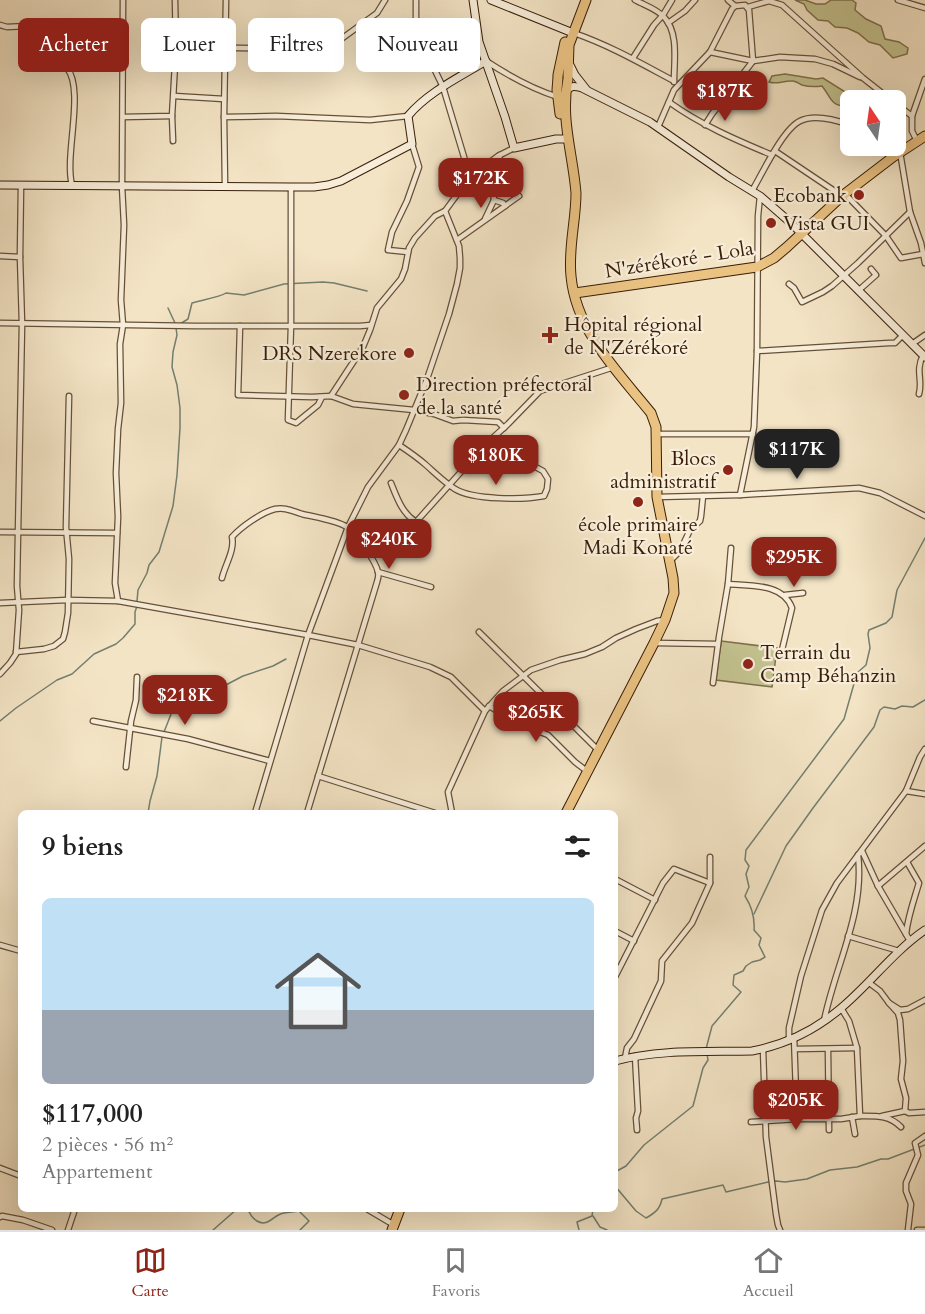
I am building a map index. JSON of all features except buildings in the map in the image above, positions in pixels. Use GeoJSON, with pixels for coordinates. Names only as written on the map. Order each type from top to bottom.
{"type":"FeatureCollection","features":[{"type":"Feature","properties":{"kind":"highway"},"geometry":{"type":"LineString","coordinates":[[568,810],[654,643],[674,593],[657,497],[655,420],[595,342],[580,310],[571,277],[570,245],[576,193],[573,167],[560,116],[563,77],[568,61],[571,32],[581,0]]}},
{"type":"Feature","properties":{"kind":"highway"},"geometry":{"type":"LineString","coordinates":[[563,77],[561,57],[586,0]]}},
{"type":"Feature","properties":{"kind":"highway","name":"N'zérékoré - Lola"},"geometry":{"type":"LineString","coordinates":[[906,149],[921,138]]}},
{"type":"Feature","properties":{"kind":"highway","name":"N'zérékoré - Lola"},"geometry":{"type":"LineString","coordinates":[[575,293],[757,267],[774,258],[843,194],[896,156]]}},
{"type":"Feature","properties":{"kind":"highway"},"geometry":{"type":"LineString","coordinates":[[393,1227],[399,1212]]}},
{"type":"Feature","properties":{"kind":"street"},"geometry":{"type":"LineString","coordinates":[[123,0],[123,18]]}},
{"type":"Feature","properties":{"kind":"street"},"geometry":{"type":"LineString","coordinates":[[175,0],[176,18]]}},
{"type":"Feature","properties":{"kind":"street"},"geometry":{"type":"LineString","coordinates":[[226,0],[226,18]]}},
{"type":"Feature","properties":{"kind":"street"},"geometry":{"type":"LineString","coordinates":[[236,48],[315,50],[333,45],[377,13],[385,0]]}},
{"type":"Feature","properties":{"kind":"street"},"geometry":{"type":"LineString","coordinates":[[416,0],[416,32],[443,87],[470,177]]}},
{"type":"Feature","properties":{"kind":"street"},"geometry":{"type":"LineString","coordinates":[[472,0],[479,42],[514,148]]}},
{"type":"Feature","properties":{"kind":"street"},"geometry":{"type":"LineString","coordinates":[[491,0],[601,43],[674,81]]}},
{"type":"Feature","properties":{"kind":"street"},"geometry":{"type":"LineString","coordinates":[[635,0],[663,15],[670,27],[673,37],[674,90]]}},
{"type":"Feature","properties":{"kind":"street"},"geometry":{"type":"LineString","coordinates":[[633,58],[672,0]]}},
{"type":"Feature","properties":{"kind":"street"},"geometry":{"type":"LineString","coordinates":[[668,23],[685,11],[695,0]]}},
{"type":"Feature","properties":{"kind":"street"},"geometry":{"type":"LineString","coordinates":[[728,0],[735,6],[747,8],[769,1],[782,5],[878,90]]}},
{"type":"Feature","properties":{"kind":"street"},"geometry":{"type":"LineString","coordinates":[[898,0],[925,8]]}},
{"type":"Feature","properties":{"kind":"street"},"geometry":{"type":"LineString","coordinates":[[658,127],[674,90],[711,52],[735,6]]}},
{"type":"Feature","properties":{"kind":"street"},"geometry":{"type":"LineString","coordinates":[[705,125],[753,61],[747,8]]}},
{"type":"Feature","properties":{"kind":"street"},"geometry":{"type":"LineString","coordinates":[[0,25],[18,27]]}},
{"type":"Feature","properties":{"kind":"street"},"geometry":{"type":"LineString","coordinates":[[711,52],[753,61],[780,57],[814,59],[833,64],[863,78]]}},
{"type":"Feature","properties":{"kind":"street"},"geometry":{"type":"LineString","coordinates":[[224,117],[276,116],[370,120],[408,116],[416,107],[443,87],[486,61]]}},
{"type":"Feature","properties":{"kind":"street"},"geometry":{"type":"LineString","coordinates":[[486,61],[527,85],[561,96],[574,86],[587,91],[658,127],[760,196],[791,223],[924,356],[918,367],[919,394]]}},
{"type":"Feature","properties":{"kind":"street"},"geometry":{"type":"LineString","coordinates":[[568,61],[587,91]]}},
{"type":"Feature","properties":{"kind":"street"},"geometry":{"type":"LineString","coordinates":[[70,72],[74,90],[70,170],[72,185]]}},
{"type":"Feature","properties":{"kind":"street"},"geometry":{"type":"LineString","coordinates":[[118,601],[115,583],[116,473],[123,325],[121,300],[124,225],[123,72]]}},
{"type":"Feature","properties":{"kind":"street"},"geometry":{"type":"LineString","coordinates":[[173,141],[172,116],[175,72]]}},
{"type":"Feature","properties":{"kind":"street"},"geometry":{"type":"LineString","coordinates":[[225,72],[225,186]]}},
{"type":"Feature","properties":{"kind":"street"},"geometry":{"type":"LineString","coordinates":[[921,138],[912,131],[912,116],[925,79]]}},
{"type":"Feature","properties":{"kind":"street"},"geometry":{"type":"LineString","coordinates":[[174,96],[224,99]]}},
{"type":"Feature","properties":{"kind":"street"},"geometry":{"type":"LineString","coordinates":[[669,102],[705,125],[774,153],[843,194],[886,236],[901,258],[923,254]]}},
{"type":"Feature","properties":{"kind":"street"},"geometry":{"type":"LineString","coordinates":[[906,112],[912,116]]}},
{"type":"Feature","properties":{"kind":"street"},"geometry":{"type":"LineString","coordinates":[[123,117],[172,116]]}},
{"type":"Feature","properties":{"kind":"street"},"geometry":{"type":"LineString","coordinates":[[408,116],[412,144],[419,167],[392,232],[388,249],[408,252]]}},
{"type":"Feature","properties":{"kind":"street"},"geometry":{"type":"LineString","coordinates":[[752,191],[791,127],[808,119],[840,123]]}},
{"type":"Feature","properties":{"kind":"street"},"geometry":{"type":"LineString","coordinates":[[331,396],[363,347],[377,308],[401,279],[408,252],[415,238],[435,216],[445,212],[470,177],[500,155],[514,148],[556,139],[567,139]]}},
{"type":"Feature","properties":{"kind":"street"},"geometry":{"type":"LineString","coordinates":[[0,185],[314,188],[341,181],[412,144]]}},
{"type":"Feature","properties":{"kind":"street"},"geometry":{"type":"LineString","coordinates":[[485,220],[494,200],[493,175],[500,155]]}},
{"type":"Feature","properties":{"kind":"street"},"geometry":{"type":"LineString","coordinates":[[897,156],[925,263]]}},
{"type":"Feature","properties":{"kind":"street"},"geometry":{"type":"LineString","coordinates":[[0,674],[13,660],[16,652],[19,613],[16,586],[21,438],[21,185]]}},
{"type":"Feature","properties":{"kind":"street"},"geometry":{"type":"LineString","coordinates":[[291,187],[288,420],[296,423],[318,405],[322,397]]}},
{"type":"Feature","properties":{"kind":"street"},"geometry":{"type":"LineString","coordinates":[[457,240],[519,196]]}},
{"type":"Feature","properties":{"kind":"street"},"geometry":{"type":"LineString","coordinates":[[740,495],[753,434],[760,196]]}},
{"type":"Feature","properties":{"kind":"street"},"geometry":{"type":"LineString","coordinates":[[494,200],[505,206]]}},
{"type":"Feature","properties":{"kind":"street"},"geometry":{"type":"LineString","coordinates":[[256,810],[308,635],[348,527],[368,487],[399,445],[426,379],[457,284],[460,268],[459,246],[445,212]]}},
{"type":"Feature","properties":{"kind":"street"},"geometry":{"type":"LineString","coordinates":[[789,284],[802,302],[823,292],[910,212]]}},
{"type":"Feature","properties":{"kind":"street"},"geometry":{"type":"LineString","coordinates":[[0,256],[20,257]]}},
{"type":"Feature","properties":{"kind":"street"},"geometry":{"type":"LineString","coordinates":[[858,291],[876,275],[871,269]]}},
{"type":"Feature","properties":{"kind":"street"},"geometry":{"type":"LineString","coordinates":[[0,322],[240,326],[371,325]]}},
{"type":"Feature","properties":{"kind":"street"},"geometry":{"type":"LineString","coordinates":[[240,326],[238,395],[331,396],[352,404],[414,410],[453,421],[498,422],[504,428]]}},
{"type":"Feature","properties":{"kind":"street"},"geometry":{"type":"LineString","coordinates":[[757,351],[895,343],[903,335]]}},
{"type":"Feature","properties":{"kind":"street"},"geometry":{"type":"LineString","coordinates":[[912,344],[925,335]]}},
{"type":"Feature","properties":{"kind":"street"},"geometry":{"type":"LineString","coordinates":[[391,483],[401,507],[416,522],[492,439],[540,391],[614,367]]}},
{"type":"Feature","properties":{"kind":"street"},"geometry":{"type":"LineString","coordinates":[[16,652],[44,649],[54,646],[63,639],[68,613],[69,559],[66,532],[69,396]]}},
{"type":"Feature","properties":{"kind":"street"},"geometry":{"type":"LineString","coordinates":[[656,434],[753,434]]}},
{"type":"Feature","properties":{"kind":"street"},"geometry":{"type":"LineString","coordinates":[[399,445],[458,491],[475,495],[516,498],[544,496],[548,479],[543,471],[506,451],[492,439]]}},
{"type":"Feature","properties":{"kind":"street"},"geometry":{"type":"LineString","coordinates":[[657,497],[858,488],[873,490],[891,497],[925,516]]}},
{"type":"Feature","properties":{"kind":"street"},"geometry":{"type":"LineString","coordinates":[[669,562],[680,550],[690,530],[700,521],[703,496]]}},
{"type":"Feature","properties":{"kind":"street"},"geometry":{"type":"LineString","coordinates":[[222,578],[231,551],[232,537],[243,527],[272,510],[288,509],[348,527],[365,546],[378,572],[377,582],[308,810]]}},
{"type":"Feature","properties":{"kind":"street"},"geometry":{"type":"LineString","coordinates":[[0,532],[117,532]]}},
{"type":"Feature","properties":{"kind":"street"},"geometry":{"type":"LineString","coordinates":[[713,683],[731,548]]}},
{"type":"Feature","properties":{"kind":"street"},"geometry":{"type":"LineString","coordinates":[[378,572],[431,587]]}},
{"type":"Feature","properties":{"kind":"street"},"geometry":{"type":"LineString","coordinates":[[728,584],[766,588],[784,595],[790,602],[792,608],[782,650]]}},
{"type":"Feature","properties":{"kind":"street"},"geometry":{"type":"LineString","coordinates":[[784,595],[803,592]]}},
{"type":"Feature","properties":{"kind":"street"},"geometry":{"type":"LineString","coordinates":[[0,603],[67,600],[118,601],[358,645],[430,667],[451,677],[485,711]]}},
{"type":"Feature","properties":{"kind":"street"},"geometry":{"type":"LineString","coordinates":[[451,810],[448,792],[485,711],[503,691],[531,670],[585,654],[636,629],[665,620]]}},
{"type":"Feature","properties":{"kind":"street"},"geometry":{"type":"LineString","coordinates":[[479,632],[599,751]]}},
{"type":"Feature","properties":{"kind":"street"},"geometry":{"type":"LineString","coordinates":[[654,643],[718,644]]}},
{"type":"Feature","properties":{"kind":"street"},"geometry":{"type":"LineString","coordinates":[[126,767],[130,728],[136,700],[136,676]]}},
{"type":"Feature","properties":{"kind":"street"},"geometry":{"type":"LineString","coordinates":[[489,706],[520,724],[548,735],[588,772]]}},
{"type":"Feature","properties":{"kind":"street"},"geometry":{"type":"LineString","coordinates":[[93,721],[188,738],[270,761]]}},
{"type":"Feature","properties":{"kind":"street"},"geometry":{"type":"LineString","coordinates":[[797,1119],[795,1049],[789,1028],[801,976],[822,910],[837,883],[906,791],[925,749]]}},
{"type":"Feature","properties":{"kind":"street"},"geometry":{"type":"LineString","coordinates":[[318,776],[426,810]]}},
{"type":"Feature","properties":{"kind":"street"},"geometry":{"type":"LineString","coordinates":[[906,791],[925,794]]}},
{"type":"Feature","properties":{"kind":"street"},"geometry":{"type":"LineString","coordinates":[[878,886],[925,846]]}},
{"type":"Feature","properties":{"kind":"street"},"geometry":{"type":"LineString","coordinates":[[860,853],[908,937]]}},
{"type":"Feature","properties":{"kind":"street"},"geometry":{"type":"LineString","coordinates":[[824,1022],[828,998],[857,903],[860,853]]}},
{"type":"Feature","properties":{"kind":"street"},"geometry":{"type":"LineString","coordinates":[[625,1058],[627,1048],[634,1039],[661,981],[662,961],[692,923],[710,883],[710,857]]}},
{"type":"Feature","properties":{"kind":"street"},"geometry":{"type":"LineString","coordinates":[[618,1060],[660,1053],[763,1049],[792,1039],[824,1022],[899,951],[908,937],[908,916],[919,883],[907,862]]}},
{"type":"Feature","properties":{"kind":"street"},"geometry":{"type":"LineString","coordinates":[[618,971],[663,883],[674,869],[710,883]]}},
{"type":"Feature","properties":{"kind":"street"},"geometry":{"type":"LineString","coordinates":[[618,881],[655,900]]}},
{"type":"Feature","properties":{"kind":"street"},"geometry":{"type":"LineString","coordinates":[[908,937],[925,930]]}},
{"type":"Feature","properties":{"kind":"street"},"geometry":{"type":"LineString","coordinates":[[618,933],[634,942]]}},
{"type":"Feature","properties":{"kind":"street"},"geometry":{"type":"LineString","coordinates":[[848,936],[899,951]]}},
{"type":"Feature","properties":{"kind":"street"},"geometry":{"type":"LineString","coordinates":[[0,945],[18,950]]}},
{"type":"Feature","properties":{"kind":"street"},"geometry":{"type":"LineString","coordinates":[[868,982],[880,991],[898,1013],[903,1061],[901,1078],[906,1098],[905,1111]]}},
{"type":"Feature","properties":{"kind":"street"},"geometry":{"type":"LineString","coordinates":[[890,1003],[900,1010],[908,1009],[925,1000]]}},
{"type":"Feature","properties":{"kind":"street"},"geometry":{"type":"LineString","coordinates":[[841,1008],[849,1021],[857,1048],[860,1116]]}},
{"type":"Feature","properties":{"kind":"street"},"geometry":{"type":"LineString","coordinates":[[795,1049],[857,1048]]}},
{"type":"Feature","properties":{"kind":"street"},"geometry":{"type":"LineString","coordinates":[[763,1049],[766,1137],[780,1230]]}},
{"type":"Feature","properties":{"kind":"street"},"geometry":{"type":"LineString","coordinates":[[828,1049],[829,1130]]}},
{"type":"Feature","properties":{"kind":"street"},"geometry":{"type":"LineString","coordinates":[[635,1056],[637,1130]]}},
{"type":"Feature","properties":{"kind":"street"},"geometry":{"type":"LineString","coordinates":[[751,1122],[882,1116],[905,1111],[925,1112]]}},
{"type":"Feature","properties":{"kind":"street"},"geometry":{"type":"LineString","coordinates":[[882,1116],[895,1121],[901,1127]]}},
{"type":"Feature","properties":{"kind":"street"},"geometry":{"type":"LineString","coordinates":[[852,1117],[855,1134]]}},
{"type":"Feature","properties":{"kind":"street"},"geometry":{"type":"LineString","coordinates":[[908,1230],[911,1204],[906,1191],[906,1183],[918,1155],[915,1143],[925,1136]]}},
{"type":"Feature","properties":{"kind":"street"},"geometry":{"type":"LineString","coordinates":[[0,1168],[18,1175]]}},
{"type":"Feature","properties":{"kind":"street"},"geometry":{"type":"LineString","coordinates":[[69,1230],[74,1212]]}},
{"type":"Feature","properties":{"kind":"street"},"geometry":{"type":"LineString","coordinates":[[371,1212],[393,1227]]}},
{"type":"Feature","properties":{"kind":"street"},"geometry":{"type":"LineString","coordinates":[[0,1217],[22,1220],[52,1230]]}},
{"type":"Feature","properties":{"kind":"street"},"geometry":{"type":"LineString","coordinates":[[917,1230],[925,1230]]}},
{"type":"Feature","properties":{"kind":"shaded area"},"geometry":{"type":"Polygon","coordinates":[[[795,0],[825,4],[831,0],[852,0],[856,3],[855,10],[866,19],[881,26],[885,39],[899,42],[908,48],[907,54],[893,58],[880,45],[869,42],[858,33],[847,28],[835,27],[828,21],[818,20],[804,4],[795,0]]]}},
{"type":"Feature","properties":{"kind":"shaded area"},"geometry":{"type":"Polygon","coordinates":[[[785,74],[823,78],[842,90],[840,90],[840,105],[835,104],[822,86],[807,86],[793,81],[769,82],[772,76],[785,74]]]}},
{"type":"Feature","properties":{"kind":"shaded area"},"geometry":{"type":"Polygon","coordinates":[[[721,641],[777,648],[772,687],[716,680],[721,641]]]}},
{"type":"Feature","properties":{"kind":"waterway"},"geometry":{"type":"LineString","coordinates":[[180,324],[188,319],[192,303],[226,293],[244,295],[284,284],[323,282],[367,291]]}},
{"type":"Feature","properties":{"kind":"waterway"},"geometry":{"type":"LineString","coordinates":[[168,308],[175,323]]}},
{"type":"Feature","properties":{"kind":"waterway"},"geometry":{"type":"LineString","coordinates":[[137,601],[138,590],[149,565],[159,552],[173,506],[180,428],[177,385],[172,367],[176,328]]}},
{"type":"Feature","properties":{"kind":"waterway"},"geometry":{"type":"LineString","coordinates":[[706,1049],[712,1026],[741,992],[733,985],[734,975],[743,971],[752,962],[765,957],[759,945],[761,938],[754,930],[750,904],[745,896],[749,887],[746,874],[749,866],[745,860],[746,850],[844,719],[857,673],[866,665],[870,648],[869,630],[886,623],[892,617],[897,590],[925,538]]}},
{"type":"Feature","properties":{"kind":"waterway"},"geometry":{"type":"LineString","coordinates":[[0,721],[57,680],[72,674],[94,654],[116,644],[135,624],[137,606]]}},
{"type":"Feature","properties":{"kind":"waterway"},"geometry":{"type":"LineString","coordinates":[[164,732],[175,704],[190,692],[222,687],[286,659]]}},
{"type":"Feature","properties":{"kind":"waterway"},"geometry":{"type":"LineString","coordinates":[[754,914],[786,846],[874,727],[880,710],[884,707],[895,709],[902,706],[913,707],[925,700]]}},
{"type":"Feature","properties":{"kind":"waterway"},"geometry":{"type":"LineString","coordinates":[[148,810],[157,776],[162,737]]}},
{"type":"Feature","properties":{"kind":"waterway"},"geometry":{"type":"LineString","coordinates":[[618,1170],[626,1166],[644,1145],[693,1106],[703,1068],[708,1060],[707,1054]]}},
{"type":"Feature","properties":{"kind":"waterway"},"geometry":{"type":"LineString","coordinates":[[618,1190],[636,1211],[646,1218],[657,1210],[662,1199],[723,1185],[726,1192],[768,1182],[807,1179],[830,1170],[857,1167],[888,1159],[925,1145]]}},
{"type":"Feature","properties":{"kind":"waterway"},"geometry":{"type":"LineString","coordinates":[[213,1230],[234,1212]]}},
{"type":"Feature","properties":{"kind":"waterway"},"geometry":{"type":"LineString","coordinates":[[249,1212],[261,1223],[268,1222],[280,1214],[293,1212]]}},
{"type":"Feature","properties":{"kind":"waterway"},"geometry":{"type":"LineString","coordinates":[[300,1212],[309,1221],[300,1230]]}},
{"type":"Feature","properties":{"kind":"waterway"},"geometry":{"type":"LineString","coordinates":[[579,1230],[577,1222],[592,1216],[593,1212]]}},
{"type":"Feature","properties":{"kind":"waterway"},"geometry":{"type":"LineString","coordinates":[[593,1216],[600,1227],[607,1230]]}},
{"type":"Feature","properties":{"kind":"place","name":"Ecobank"},"geometry":{"type":"Point","coordinates":[859,195]}},
{"type":"Feature","properties":{"kind":"place","name":"Vista GUI"},"geometry":{"type":"Point","coordinates":[771,223]}},
{"type":"Feature","properties":{"kind":"place","name":"Hôpital régional de N'Zérékoré"},"geometry":{"type":"Point","coordinates":[550,335]}},
{"type":"Feature","properties":{"kind":"place","name":"DRS Nzerekore"},"geometry":{"type":"Point","coordinates":[409,353]}},
{"type":"Feature","properties":{"kind":"place","name":"Direction préfectoral de la santé"},"geometry":{"type":"Point","coordinates":[404,395]}},
{"type":"Feature","properties":{"kind":"place","name":"Blocs administratif"},"geometry":{"type":"Point","coordinates":[728,470]}},
{"type":"Feature","properties":{"kind":"place","name":"école primaire Madi Konaté"},"geometry":{"type":"Point","coordinates":[638,502]}},
{"type":"Feature","properties":{"kind":"place","name":"Terrain du Camp Béhanzin"},"geometry":{"type":"Point","coordinates":[748,664]}}]}
